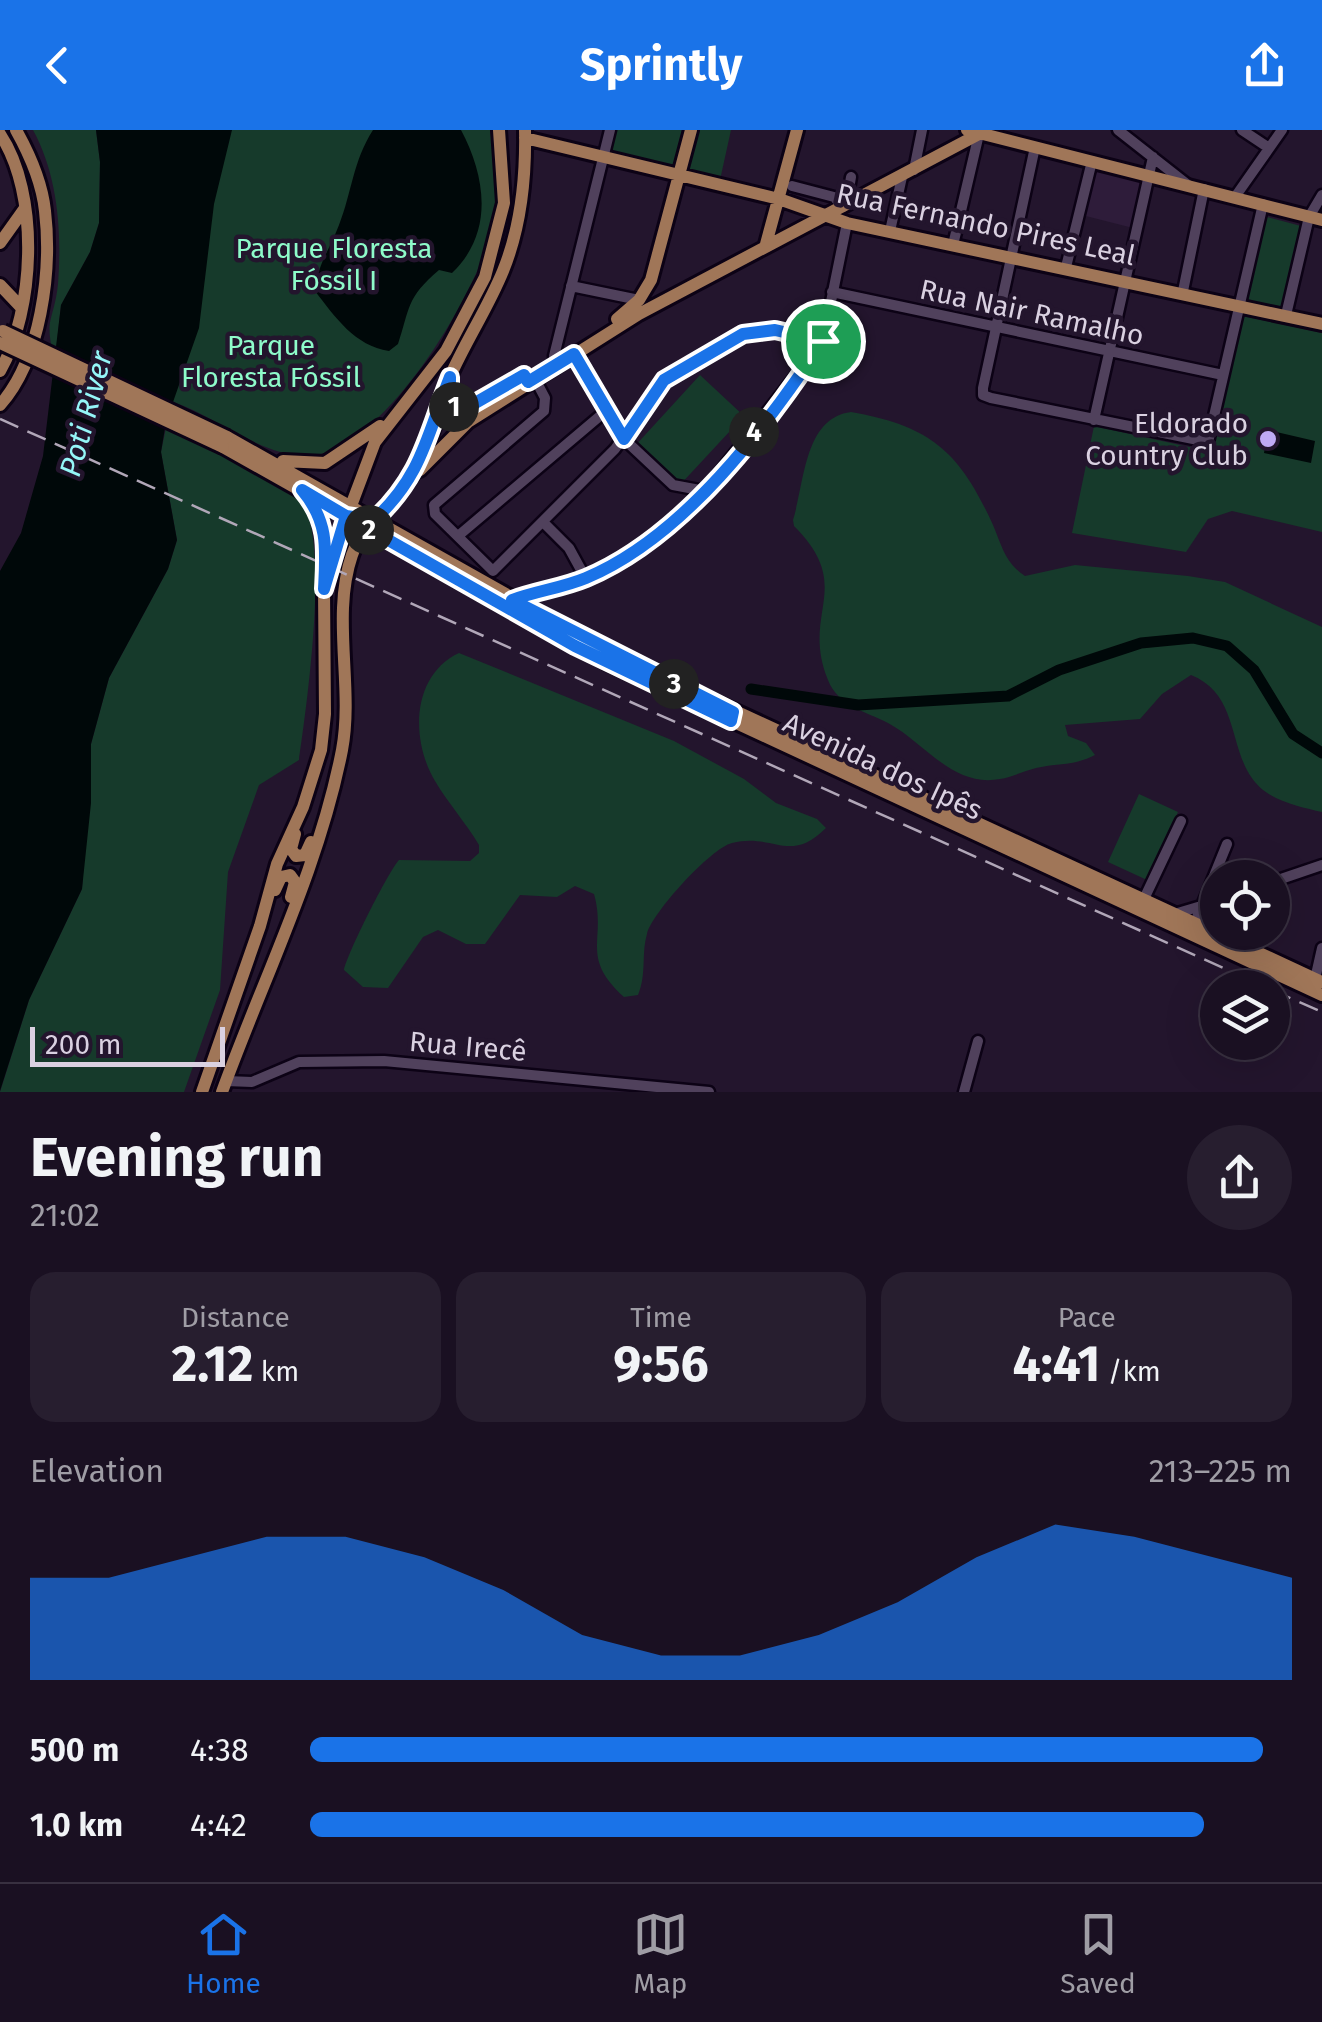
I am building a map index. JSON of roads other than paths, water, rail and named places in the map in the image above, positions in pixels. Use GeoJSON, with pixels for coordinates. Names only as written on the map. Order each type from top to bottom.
{"type":"FeatureCollection","features":[{"type":"Feature","properties":{"kind":"main road"},"geometry":{"type":"LineString","coordinates":[[0,405],[27,359],[47,244],[45,207],[30,158],[16,130]]}},
{"type":"Feature","properties":{"kind":"main road"},"geometry":{"type":"LineString","coordinates":[[324,589],[375,442],[446,350],[490,266],[504,193],[500,130]]}},
{"type":"Feature","properties":{"kind":"main road"},"geometry":{"type":"LineString","coordinates":[[224,1087],[281,934],[308,874],[344,736],[349,565],[370,524],[468,422],[554,356],[624,314],[638,300],[657,264],[690,130]]}},
{"type":"Feature","properties":{"kind":"main road"},"geometry":{"type":"LineString","coordinates":[[766,244],[797,130]]}},
{"type":"Feature","properties":{"kind":"main road"},"geometry":{"type":"LineString","coordinates":[[435,422],[529,378],[766,244],[823,217],[840,204],[985,133],[1315,218]]}},
{"type":"Feature","properties":{"kind":"main road"},"geometry":{"type":"LineString","coordinates":[[0,134],[22,179],[28,253],[20,306],[0,372]]}},
{"type":"Feature","properties":{"kind":"main road"},"geometry":{"type":"LineString","coordinates":[[405,487],[423,458],[450,377],[511,250],[524,181],[525,134]]}},
{"type":"Feature","properties":{"kind":"main road","name":"Rua Fernando Pires Leal"},"geometry":{"type":"LineString","coordinates":[[525,134],[779,199],[847,223],[1183,291],[1322,324]]}},
{"type":"Feature","properties":{"kind":"main road"},"geometry":{"type":"LineString","coordinates":[[0,243],[26,206]]}},
{"type":"Feature","properties":{"kind":"main road"},"geometry":{"type":"LineString","coordinates":[[0,285],[20,306],[33,306],[40,299]]}},
{"type":"Feature","properties":{"kind":"main road"},"geometry":{"type":"LineString","coordinates":[[1,335],[225,442]]}},
{"type":"Feature","properties":{"kind":"main road"},"geometry":{"type":"LineString","coordinates":[[450,377],[450,403],[466,409]]}},
{"type":"Feature","properties":{"kind":"main road"},"geometry":{"type":"LineString","coordinates":[[264,456],[298,465],[325,463],[390,418]]}},
{"type":"Feature","properties":{"kind":"main road","name":"Avenida dos Ipês"},"geometry":{"type":"LineString","coordinates":[[225,442],[264,456],[349,512],[575,646],[1169,919],[1322,995]]}},
{"type":"Feature","properties":{"kind":"main road","name":"Avenida dos Ipês"},"geometry":{"type":"LineString","coordinates":[[225,442],[302,490],[349,512]]}},
{"type":"Feature","properties":{"kind":"main road"},"geometry":{"type":"LineString","coordinates":[[302,490],[316,506],[326,531],[324,729],[291,849],[299,858],[308,852],[324,811]]}},
{"type":"Feature","properties":{"kind":"main road","name":"Avenida dos Ipês"},"geometry":{"type":"LineString","coordinates":[[370,524],[731,717]]}},
{"type":"Feature","properties":{"kind":"main road","name":"Avenida dos Ipês"},"geometry":{"type":"LineString","coordinates":[[922,806],[1143,902],[1169,919]]}},
{"type":"Feature","properties":{"kind":"main road"},"geometry":{"type":"LineString","coordinates":[[260,926],[276,864],[303,807]]}},
{"type":"Feature","properties":{"kind":"main road"},"geometry":{"type":"LineString","coordinates":[[202,1092],[260,926],[281,877],[290,875],[295,884],[281,934]]}},
{"type":"Feature","properties":{"kind":"main road","name":"Avenida dos Ipês"},"geometry":{"type":"LineString","coordinates":[[1192,930],[1319,981]]}},
{"type":"Feature","properties":{"kind":"street"},"geometry":{"type":"LineString","coordinates":[[554,356],[610,130]]}},
{"type":"Feature","properties":{"kind":"street"},"geometry":{"type":"LineString","coordinates":[[890,231],[922,130]]}},
{"type":"Feature","properties":{"kind":"street"},"geometry":{"type":"LineString","coordinates":[[1118,130],[1188,185]]}},
{"type":"Feature","properties":{"kind":"street"},"geometry":{"type":"LineString","coordinates":[[1242,130],[1269,148]]}},
{"type":"Feature","properties":{"kind":"street"},"geometry":{"type":"LineString","coordinates":[[1235,197],[1282,130]]}},
{"type":"Feature","properties":{"kind":"street"},"geometry":{"type":"LineString","coordinates":[[953,244],[985,133]]}},
{"type":"Feature","properties":{"kind":"street"},"geometry":{"type":"LineString","coordinates":[[1035,147],[995,327],[983,388],[985,396],[1200,442],[1210,440],[1262,204]]}},
{"type":"Feature","properties":{"kind":"street"},"geometry":{"type":"LineString","coordinates":[[1094,420],[1154,157]]}},
{"type":"Feature","properties":{"kind":"street"},"geometry":{"type":"LineString","coordinates":[[1066,267],[1092,162]]}},
{"type":"Feature","properties":{"kind":"street"},"geometry":{"type":"LineString","coordinates":[[792,186],[840,204],[848,195],[851,177]]}},
{"type":"Feature","properties":{"kind":"street"},"geometry":{"type":"LineString","coordinates":[[1183,291],[1204,189]]}},
{"type":"Feature","properties":{"kind":"street"},"geometry":{"type":"LineString","coordinates":[[1286,315],[1322,195]]}},
{"type":"Feature","properties":{"kind":"street"},"geometry":{"type":"LineString","coordinates":[[512,600],[586,578],[650,541],[705,491],[823,341],[847,223]]}},
{"type":"Feature","properties":{"kind":"street"},"geometry":{"type":"LineString","coordinates":[[571,286],[638,300]]}},
{"type":"Feature","properties":{"kind":"street","name":"Rua Nair Ramalho"},"geometry":{"type":"LineString","coordinates":[[832,292],[1223,375]]}},
{"type":"Feature","properties":{"kind":"street"},"geometry":{"type":"LineString","coordinates":[[529,378],[546,398],[544,410],[436,502],[435,514],[493,570],[624,439],[664,380],[743,334],[775,330],[823,341]]}},
{"type":"Feature","properties":{"kind":"street"},"geometry":{"type":"LineString","coordinates":[[574,354],[624,439],[672,485],[705,491]]}},
{"type":"Feature","properties":{"kind":"street"},"geometry":{"type":"LineString","coordinates":[[458,536],[607,410]]}},
{"type":"Feature","properties":{"kind":"street"},"geometry":{"type":"LineString","coordinates":[[543,522],[569,548],[586,578]]}},
{"type":"Feature","properties":{"kind":"street"},"geometry":{"type":"LineString","coordinates":[[1143,902],[1181,821]]}},
{"type":"Feature","properties":{"kind":"street"},"geometry":{"type":"LineString","coordinates":[[1221,860],[1227,844]]}},
{"type":"Feature","properties":{"kind":"street"},"geometry":{"type":"LineString","coordinates":[[1290,876],[1322,865]]}},
{"type":"Feature","properties":{"kind":"street"},"geometry":{"type":"LineString","coordinates":[[1169,919],[1200,907]]}},
{"type":"Feature","properties":{"kind":"street"},"geometry":{"type":"LineString","coordinates":[[1192,930],[1200,915]]}},
{"type":"Feature","properties":{"kind":"street"},"geometry":{"type":"LineString","coordinates":[[1319,981],[1322,948]]}},
{"type":"Feature","properties":{"kind":"street"},"geometry":{"type":"LineString","coordinates":[[964,1092],[978,1041]]}},
{"type":"Feature","properties":{"kind":"street","name":"Rua Irecê"},"geometry":{"type":"LineString","coordinates":[[224,1087],[252,1082],[298,1062],[361,1060],[615,1087],[709,1092]]}},
{"type":"Feature","properties":{"kind":"water","name":"Poti River"},"geometry":{"type":"Polygon","coordinates":[[[96,130],[232,130],[214,204],[199,328],[166,422],[161,452],[177,540],[168,569],[109,678],[91,744],[91,803],[82,889],[29,1000],[0,1091],[0,571],[21,533],[43,456],[61,305],[90,252],[99,223],[96,130]]]}},
{"type":"Feature","properties":{"kind":"water"},"geometry":{"type":"Polygon","coordinates":[[[373,130],[461,130],[476,167],[482,204],[475,240],[465,257],[452,273],[439,270],[420,288],[398,344],[389,351],[356,337],[315,291],[361,153],[373,130]]]}},
{"type":"Feature","properties":{"kind":"water"},"geometry":{"type":"Polygon","coordinates":[[[1268,430],[1315,441],[1311,463],[1264,453],[1268,430]]]}},
{"type":"Feature","properties":{"kind":"waterway"},"geometry":{"type":"LineString","coordinates":[[751,689],[858,705],[1008,696],[1059,670],[1141,643],[1193,638],[1227,646],[1254,670],[1293,734],[1322,753]]}},
{"type":"Feature","properties":{"kind":"railway"},"geometry":{"type":"LineString","coordinates":[[0,419],[1228,970]]}},
{"type":"Feature","properties":{"kind":"railway"},"geometry":{"type":"LineString","coordinates":[[1290,998],[1322,1012]]}},
{"type":"Feature","properties":{"kind":"place","name":"Eldorado Country Club"},"geometry":{"type":"Point","coordinates":[1268,439]}},
{"type":"Feature","properties":{"kind":"park label","name":"Parque Floresta Fóssil I"},"geometry":{"type":"Point","coordinates":[334,264]}},
{"type":"Feature","properties":{"kind":"park label","name":"Parque Floresta Fóssil"},"geometry":{"type":"Point","coordinates":[271,361]}}]}
